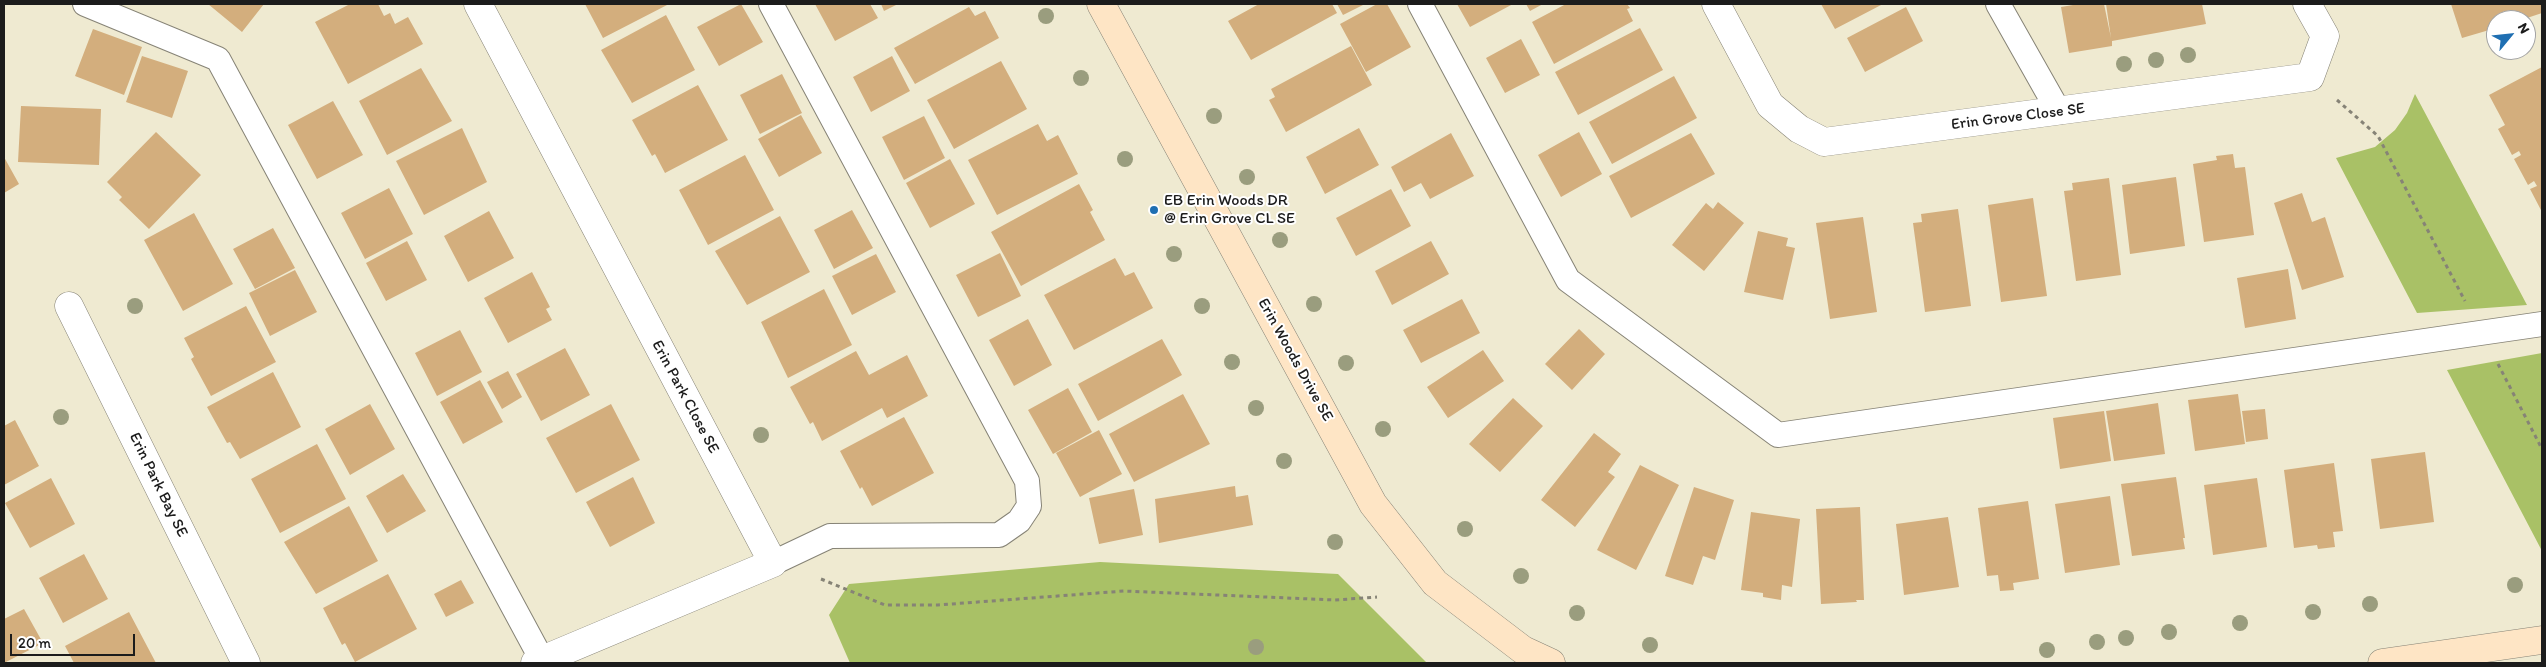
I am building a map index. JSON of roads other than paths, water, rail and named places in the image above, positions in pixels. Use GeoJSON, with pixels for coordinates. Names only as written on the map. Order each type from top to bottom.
{"type":"FeatureCollection","features":[{"type":"Feature","properties":{"kind":"street","name":"Erin Park Close SE"},"geometry":{"type":"LineString","coordinates":[[478,4],[773,563]]}},
{"type":"Feature","properties":{"kind":"street","name":"Erin Grove Close SE"},"geometry":{"type":"LineString","coordinates":[[1716,4],[1770,105],[1799,129],[1824,142],[2310,77],[2325,36],[2307,4]]}},
{"type":"Feature","properties":{"kind":"street","name":"Erin Woods Drive SE"},"geometry":{"type":"LineString","coordinates":[[1105,5],[1373,504],[1435,583],[1523,650],[1551,663]]}},
{"type":"Feature","properties":{"kind":"street","name":"Erin Park Bay SE"},"geometry":{"type":"LineString","coordinates":[[69,306],[246,663]]}},
{"type":"Feature","properties":{"kind":"street"},"geometry":{"type":"LineString","coordinates":[[538,662],[773,563]]}},
{"type":"Feature","properties":{"kind":"street"},"geometry":{"type":"LineString","coordinates":[[2382,663],[2542,640]]}},
{"type":"Feature","properties":{"kind":"lane"},"geometry":{"type":"LineString","coordinates":[[85,4],[218,59],[538,662]]}},
{"type":"Feature","properties":{"kind":"lane"},"geometry":{"type":"LineString","coordinates":[[771,4],[1027,481],[1029,506],[1019,521],[999,535],[830,536],[773,563]]}},
{"type":"Feature","properties":{"kind":"lane"},"geometry":{"type":"LineString","coordinates":[[1420,4],[1568,280],[1778,434],[2542,324]]}},
{"type":"Feature","properties":{"kind":"lane"},"geometry":{"type":"LineString","coordinates":[[1998,4],[2059,112]]}},
{"type":"Feature","properties":{"kind":"place","name":"EB Erin Woods DR @ Erin Grove CL SE"},"geometry":{"type":"Point","coordinates":[1154,210]}}]}
